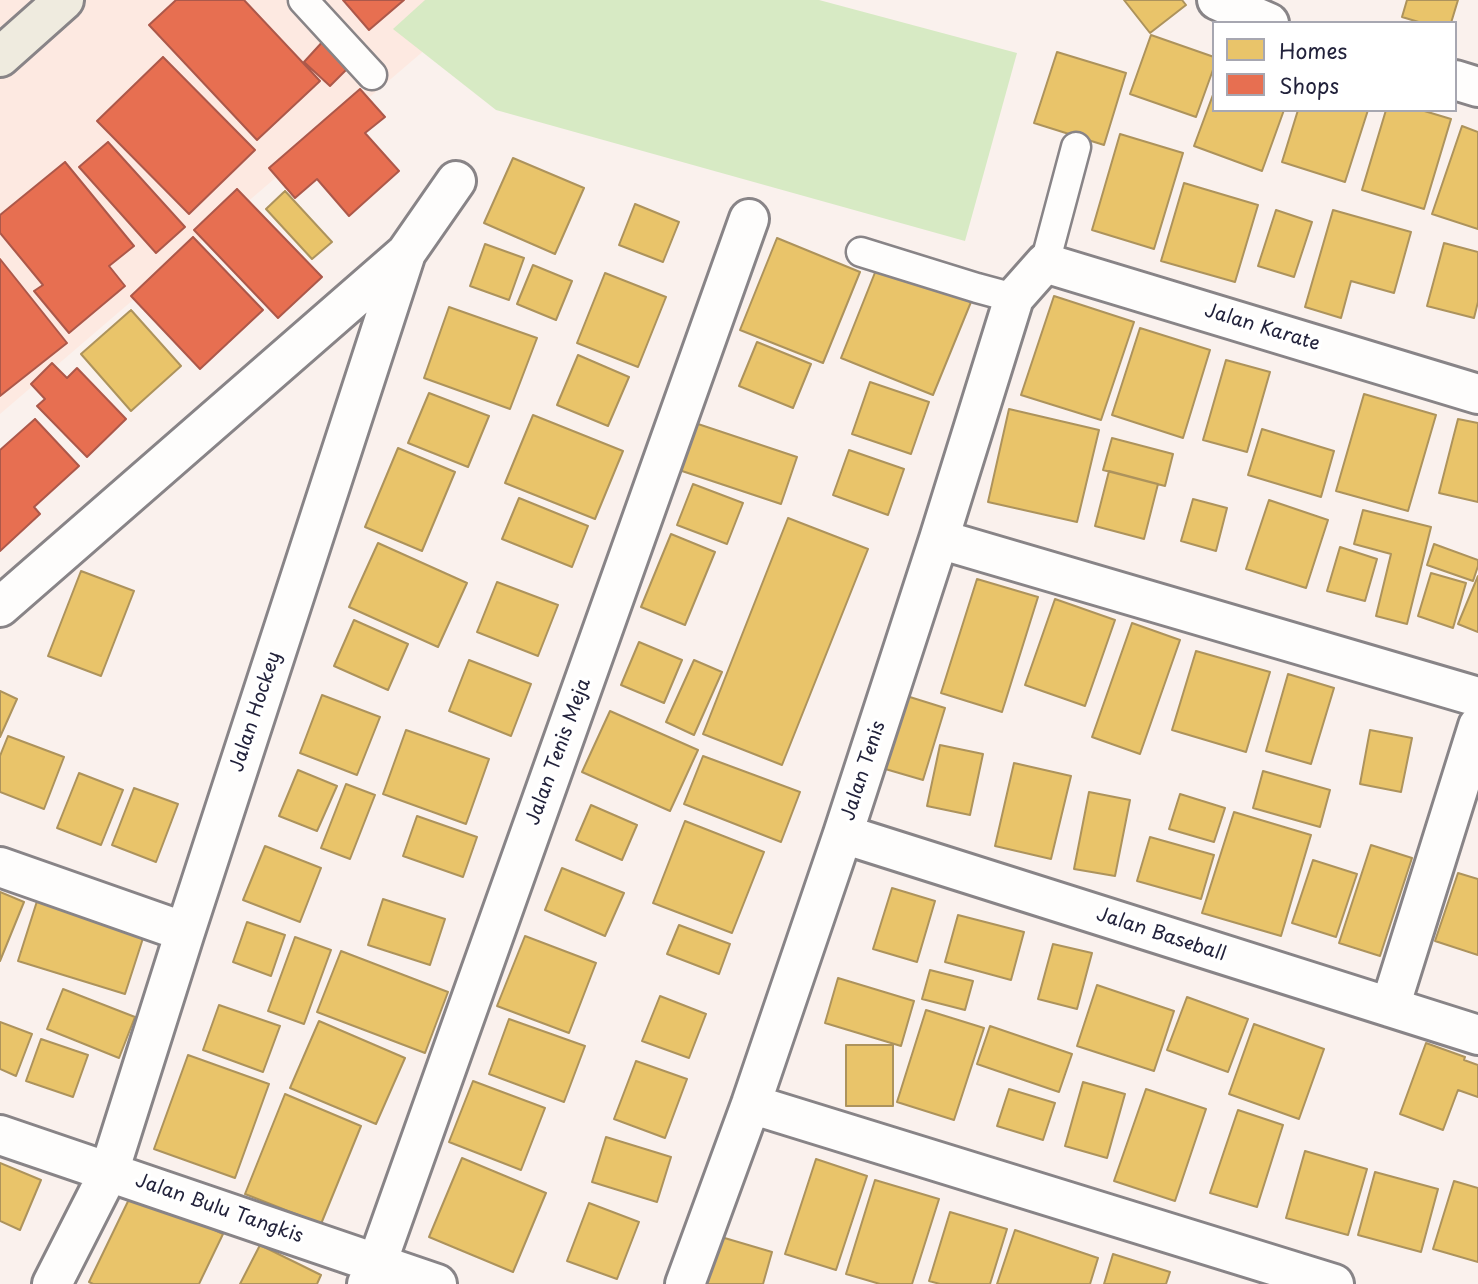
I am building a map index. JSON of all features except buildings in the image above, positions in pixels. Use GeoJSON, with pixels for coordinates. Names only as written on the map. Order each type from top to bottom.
{"type":"FeatureCollection","features":[{"type":"Feature","properties":{"kind":"main road"},"geometry":{"type":"LineString","coordinates":[[0,57],[64,0]]}},
{"type":"Feature","properties":{"kind":"street"},"geometry":{"type":"LineString","coordinates":[[1217,0],[1264,21]]}},
{"type":"Feature","properties":{"kind":"street"},"geometry":{"type":"LineString","coordinates":[[1457,81],[1478,87]]}},
{"type":"Feature","properties":{"kind":"street","name":"Jalan Hockey"},"geometry":{"type":"LineString","coordinates":[[0,607],[406,253],[456,181]]}},
{"type":"Feature","properties":{"kind":"street","name":"Jalan Tenis Meja"},"geometry":{"type":"LineString","coordinates":[[372,1274],[749,219]]}},
{"type":"Feature","properties":{"kind":"street","name":"Jalan Hockey"},"geometry":{"type":"LineString","coordinates":[[52,1284],[109,1172],[184,932],[406,253]]}},
{"type":"Feature","properties":{"kind":"street","name":"Jalan Tenis"},"geometry":{"type":"LineString","coordinates":[[685,1284],[751,1104],[843,834],[1014,298],[1045,263]]}},
{"type":"Feature","properties":{"kind":"street","name":"Jalan Karate"},"geometry":{"type":"LineString","coordinates":[[1045,263],[1478,394]]}},
{"type":"Feature","properties":{"kind":"street"},"geometry":{"type":"LineString","coordinates":[[939,539],[1478,697]]}},
{"type":"Feature","properties":{"kind":"street"},"geometry":{"type":"LineString","coordinates":[[1390,1007],[1478,726]]}},
{"type":"Feature","properties":{"kind":"street","name":"Jalan Baseball"},"geometry":{"type":"LineString","coordinates":[[843,834],[1478,1035]]}},
{"type":"Feature","properties":{"kind":"street"},"geometry":{"type":"LineString","coordinates":[[0,867],[184,932]]}},
{"type":"Feature","properties":{"kind":"street"},"geometry":{"type":"LineString","coordinates":[[751,1104],[1334,1284]]}},
{"type":"Feature","properties":{"kind":"street","name":"Jalan Bulu Tangkis"},"geometry":{"type":"LineString","coordinates":[[0,1135],[109,1172],[372,1274],[437,1284]]}},
{"type":"Feature","properties":{"kind":"lane"},"geometry":{"type":"LineString","coordinates":[[303,0],[372,75]]}},
{"type":"Feature","properties":{"kind":"lane"},"geometry":{"type":"LineString","coordinates":[[1045,263],[1076,147]]}},
{"type":"Feature","properties":{"kind":"lane"},"geometry":{"type":"LineString","coordinates":[[862,252],[1014,298]]}},
{"type":"Feature","properties":{"kind":"shaded area"},"geometry":{"type":"Polygon","coordinates":[[[0,0],[483,0],[0,414],[0,0]]]}},
{"type":"Feature","properties":{"kind":"green space"},"geometry":{"type":"Polygon","coordinates":[[[425,0],[819,0],[1017,53],[965,241],[496,110],[393,29],[425,0]]]}}]}
